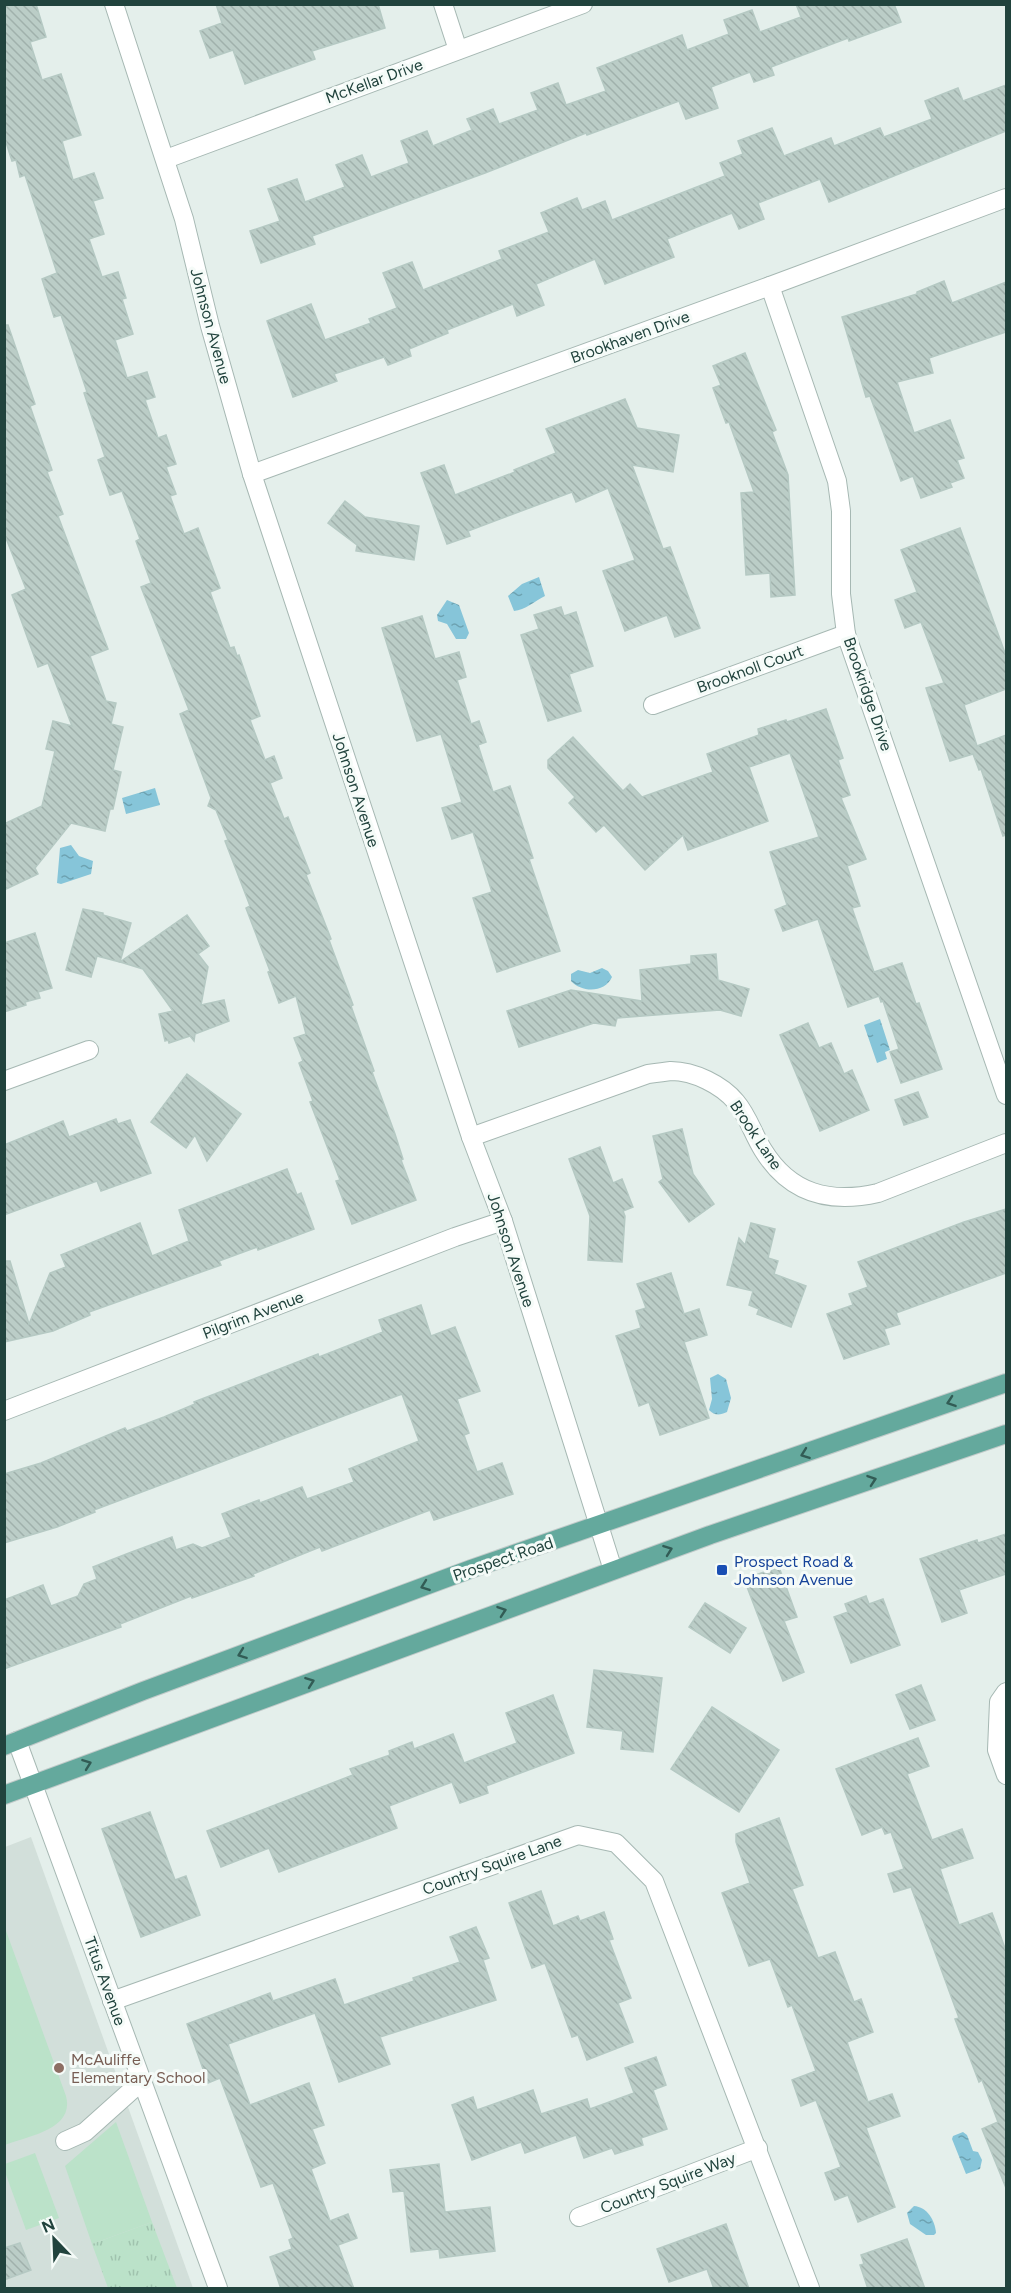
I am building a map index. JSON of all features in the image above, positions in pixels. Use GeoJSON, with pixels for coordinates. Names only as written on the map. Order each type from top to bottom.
{"type":"FeatureCollection","features":[{"type":"Feature","properties":{"kind":"main road","name":"Prospect Road"},"geometry":{"type":"LineString","coordinates":[[10,1744],[143,1691],[471,1569],[1006,1383]]}},
{"type":"Feature","properties":{"kind":"main road"},"geometry":{"type":"LineString","coordinates":[[4,1795],[613,1570],[1006,1434]]}},
{"type":"Feature","properties":{"kind":"street","name":"Johnson Avenue"},"geometry":{"type":"LineString","coordinates":[[114,4],[184,219],[210,326],[252,474],[471,1137],[503,1221],[613,1570]]}},
{"type":"Feature","properties":{"kind":"street"},"geometry":{"type":"LineString","coordinates":[[443,4],[458,50]]}},
{"type":"Feature","properties":{"kind":"street","name":"McKellar Drive"},"geometry":{"type":"LineString","coordinates":[[166,159],[583,4]]}},
{"type":"Feature","properties":{"kind":"street","name":"Brookhaven Drive"},"geometry":{"type":"LineString","coordinates":[[252,474],[1006,198]]}},
{"type":"Feature","properties":{"kind":"street","name":"Brookridge Drive"},"geometry":{"type":"LineString","coordinates":[[770,286],[837,481],[841,511],[841,594],[846,634],[1006,1095]]}},
{"type":"Feature","properties":{"kind":"street","name":"Brooknoll Court"},"geometry":{"type":"LineString","coordinates":[[653,705],[846,634]]}},
{"type":"Feature","properties":{"kind":"street"},"geometry":{"type":"LineString","coordinates":[[4,1081],[89,1050]]}},
{"type":"Feature","properties":{"kind":"street","name":"Brook Lane"},"geometry":{"type":"LineString","coordinates":[[471,1137],[648,1074],[672,1071],[693,1075],[716,1086],[735,1101],[772,1163],[787,1178],[810,1191],[835,1198],[878,1193],[1006,1143]]}},
{"type":"Feature","properties":{"kind":"street","name":"Pilgrim Avenue"},"geometry":{"type":"LineString","coordinates":[[4,1411],[503,1221]]}},
{"type":"Feature","properties":{"kind":"street"},"geometry":{"type":"LineString","coordinates":[[1006,1692],[999,1702],[997,1750],[1006,1775]]}},
{"type":"Feature","properties":{"kind":"street","name":"Titus Avenue"},"geometry":{"type":"LineString","coordinates":[[10,1744],[33,1784],[218,2289]]}},
{"type":"Feature","properties":{"kind":"street","name":"Country Squire Lane"},"geometry":{"type":"LineString","coordinates":[[112,2001],[578,1835],[616,1844],[654,1881],[810,2289]]}},
{"type":"Feature","properties":{"kind":"street"},"geometry":{"type":"LineString","coordinates":[[65,2141],[85,2132],[142,2081]]}},
{"type":"Feature","properties":{"kind":"street","name":"Country Squire Way"},"geometry":{"type":"LineString","coordinates":[[579,2217],[758,2148]]}},
{"type":"Feature","properties":{"kind":"shaded area","name":"McAuliffe Elementary School"},"geometry":{"type":"Polygon","coordinates":[[[31,1837],[193,2288],[5,2288],[5,1847],[31,1837]]]}},
{"type":"Feature","properties":{"kind":"green space"},"geometry":{"type":"Polygon","coordinates":[[[5,1928],[66,2096],[67,2107],[63,2117],[47,2130],[5,2145],[5,1928]]]}},
{"type":"Feature","properties":{"kind":"green space"},"geometry":{"type":"Polygon","coordinates":[[[116,2122],[152,2222],[92,2244],[65,2166],[116,2122]]]}},
{"type":"Feature","properties":{"kind":"green space"},"geometry":{"type":"Polygon","coordinates":[[[35,2153],[59,2218],[26,2230],[5,2172],[5,2164],[35,2153]]]}},
{"type":"Feature","properties":{"kind":"green space"},"geometry":{"type":"Polygon","coordinates":[[[152,2222],[177,2288],[108,2288],[92,2244],[152,2222]]]}},
{"type":"Feature","properties":{"kind":"water"},"geometry":{"type":"Polygon","coordinates":[[[539,577],[545,596],[514,611],[508,596],[522,584],[539,577]]]}},
{"type":"Feature","properties":{"kind":"water"},"geometry":{"type":"Polygon","coordinates":[[[447,600],[459,605],[469,633],[466,639],[456,639],[447,624],[438,621],[437,615],[447,600]]]}},
{"type":"Feature","properties":{"kind":"water"},"geometry":{"type":"Polygon","coordinates":[[[155,788],[160,805],[126,814],[122,798],[155,788]]]}},
{"type":"Feature","properties":{"kind":"water"},"geometry":{"type":"Polygon","coordinates":[[[71,845],[79,856],[93,861],[91,874],[61,884],[57,883],[60,848],[71,845]]]}},
{"type":"Feature","properties":{"kind":"water"},"geometry":{"type":"Polygon","coordinates":[[[602,968],[612,977],[604,986],[593,990],[581,988],[571,981],[571,974],[578,970],[590,973],[602,968]]]}},
{"type":"Feature","properties":{"kind":"water"},"geometry":{"type":"Polygon","coordinates":[[[880,1019],[890,1050],[885,1052],[887,1059],[877,1063],[864,1025],[880,1019]]]}},
{"type":"Feature","properties":{"kind":"water"},"geometry":{"type":"Polygon","coordinates":[[[718,1374],[726,1379],[731,1398],[727,1412],[722,1414],[709,1410],[712,1399],[710,1378],[718,1374]]]}},
{"type":"Feature","properties":{"kind":"water"},"geometry":{"type":"Polygon","coordinates":[[[963,2132],[967,2135],[973,2151],[978,2152],[982,2160],[980,2169],[966,2174],[952,2139],[953,2136],[963,2132]]]}},
{"type":"Feature","properties":{"kind":"water"},"geometry":{"type":"Polygon","coordinates":[[[914,2206],[930,2215],[936,2233],[934,2235],[926,2235],[910,2224],[907,2213],[914,2206]]]}},
{"type":"Feature","properties":{"kind":"building"},"geometry":{"type":"Polygon","coordinates":[[[4,4],[36,4],[46,37],[30,42],[42,80],[61,74],[81,135],[62,141],[73,180],[94,173],[103,198],[93,201],[104,234],[89,239],[102,277],[118,272],[126,298],[122,299],[133,334],[115,340],[127,378],[147,372],[155,397],[145,400],[158,438],[166,435],[176,464],[166,467],[176,494],[170,496],[184,534],[198,528],[220,588],[210,592],[230,648],[234,647],[237,656],[239,655],[260,716],[250,720],[265,760],[274,756],[282,778],[270,783],[284,819],[288,817],[310,873],[306,875],[331,939],[329,940],[353,1005],[351,1006],[374,1071],[372,1072],[416,1200],[352,1224],[336,1181],[340,1180],[310,1102],[313,1101],[299,1063],[303,1061],[294,1038],[306,1034],[296,996],[279,1003],[268,972],[270,971],[246,908],[250,906],[225,841],[228,840],[216,810],[208,806],[211,798],[180,714],[189,710],[141,587],[151,583],[136,541],[140,539],[122,491],[110,495],[98,460],[105,457],[84,393],[87,392],[61,315],[54,317],[42,279],[57,273],[25,175],[20,177],[16,160],[12,161],[4,136],[4,4]]]}},
{"type":"Feature","properties":{"kind":"building"},"geometry":{"type":"Polygon","coordinates":[[[216,4],[378,4],[385,28],[312,51],[315,59],[245,84],[233,50],[210,58],[200,31],[222,23],[216,4]]]}},
{"type":"Feature","properties":{"kind":"building"},"geometry":{"type":"Polygon","coordinates":[[[796,4],[894,4],[901,22],[849,41],[848,38],[771,67],[774,75],[754,82],[750,72],[711,87],[718,108],[686,119],[679,101],[587,135],[586,133],[485,173],[312,236],[315,244],[261,263],[250,231],[280,221],[268,189],[297,179],[305,202],[345,187],[336,165],[362,155],[371,177],[409,163],[401,141],[427,131],[433,146],[472,130],[467,119],[493,109],[499,124],[538,110],[531,93],[558,83],[566,105],[606,91],[597,68],[682,35],[687,50],[729,34],[724,20],[752,10],[760,32],[801,17],[796,4]]]}},
{"type":"Feature","properties":{"kind":"building"},"geometry":{"type":"Polygon","coordinates":[[[1006,85],[1006,131],[829,202],[820,179],[758,203],[764,219],[739,229],[732,213],[667,239],[674,257],[605,284],[595,259],[536,284],[544,305],[517,316],[513,304],[447,330],[448,333],[409,349],[411,356],[388,365],[384,357],[334,374],[337,381],[293,397],[267,321],[311,304],[325,340],[371,323],[369,319],[397,308],[383,273],[412,262],[423,290],[502,259],[499,251],[549,232],[541,213],[577,198],[582,210],[605,201],[612,220],[725,176],[720,163],[743,154],[738,141],[772,128],[784,156],[831,138],[834,146],[880,128],[884,137],[932,119],[925,101],[958,88],[963,101],[1006,85]]]}},
{"type":"Feature","properties":{"kind":"building"},"geometry":{"type":"Polygon","coordinates":[[[944,281],[952,303],[1006,282],[1006,332],[929,358],[933,373],[897,382],[914,433],[950,420],[964,458],[957,460],[964,478],[950,483],[952,487],[921,498],[913,476],[901,481],[870,396],[866,397],[842,317],[917,294],[917,292],[944,281]]]}},
{"type":"Feature","properties":{"kind":"building"},"geometry":{"type":"Polygon","coordinates":[[[4,325],[8,325],[35,404],[30,406],[52,470],[47,472],[63,514],[58,516],[108,649],[90,656],[106,701],[116,703],[111,724],[123,727],[113,770],[121,772],[113,809],[110,809],[105,831],[71,823],[35,868],[38,874],[4,890],[4,824],[42,806],[55,751],[46,749],[53,721],[72,726],[48,663],[38,667],[12,595],[26,589],[4,533],[4,325]]]}},
{"type":"Feature","properties":{"kind":"building"},"geometry":{"type":"Polygon","coordinates":[[[745,353],[776,430],[772,432],[788,475],[795,595],[771,597],[770,573],[746,575],[741,493],[754,492],[729,422],[726,423],[713,388],[721,385],[713,366],[745,353]]]}},
{"type":"Feature","properties":{"kind":"building"},"geometry":{"type":"Polygon","coordinates":[[[625,399],[637,428],[679,435],[673,472],[632,465],[663,549],[670,547],[700,628],[675,637],[667,615],[625,631],[603,571],[635,560],[608,488],[576,502],[572,492],[468,531],[470,536],[447,544],[421,473],[444,465],[455,495],[515,472],[514,470],[556,453],[546,429],[625,399]]]}},
{"type":"Feature","properties":{"kind":"building"},"geometry":{"type":"Polygon","coordinates":[[[345,501],[365,517],[419,526],[414,560],[356,551],[357,545],[328,523],[345,501]]]}},
{"type":"Feature","properties":{"kind":"building"},"geometry":{"type":"Polygon","coordinates":[[[960,528],[1006,656],[1006,689],[964,705],[977,746],[1006,735],[1006,835],[1003,836],[981,769],[979,770],[973,754],[950,761],[926,688],[944,683],[921,622],[905,628],[895,600],[917,592],[901,550],[960,528]]]}},
{"type":"Feature","properties":{"kind":"building"},"geometry":{"type":"Polygon","coordinates":[[[561,607],[564,616],[576,612],[593,666],[569,674],[581,711],[548,721],[521,635],[539,629],[534,615],[561,607]]]}},
{"type":"Feature","properties":{"kind":"building"},"geometry":{"type":"Polygon","coordinates":[[[422,616],[435,659],[459,652],[466,677],[457,680],[471,724],[479,721],[486,742],[478,745],[493,792],[510,786],[533,858],[529,859],[560,951],[497,972],[473,898],[492,892],[473,832],[452,839],[442,808],[462,802],[441,734],[417,741],[382,628],[422,616]]]}},
{"type":"Feature","properties":{"kind":"building"},"geometry":{"type":"Polygon","coordinates":[[[826,709],[843,758],[838,760],[850,795],[841,798],[866,859],[847,866],[860,906],[852,908],[874,972],[902,963],[942,1069],[901,1083],[890,1052],[899,1049],[883,1001],[881,1002],[879,996],[848,1007],[818,919],[783,931],[775,910],[787,905],[770,852],[819,837],[790,753],[749,767],[768,821],[688,850],[683,835],[645,870],[604,825],[596,832],[569,803],[575,797],[548,768],[548,760],[573,737],[623,791],[630,784],[642,797],[713,772],[707,754],[759,735],[758,729],[826,709]]]}},
{"type":"Feature","properties":{"kind":"building"},"geometry":{"type":"Polygon","coordinates":[[[83,909],[131,923],[120,962],[97,956],[91,977],[66,970],[83,909]]]}},
{"type":"Feature","properties":{"kind":"building"},"geometry":{"type":"Polygon","coordinates":[[[187,915],[209,946],[198,954],[208,967],[201,1005],[224,1000],[229,1021],[195,1034],[194,1041],[190,1036],[169,1043],[168,1040],[165,1041],[159,1014],[173,1011],[143,969],[120,962],[187,915]]]}},
{"type":"Feature","properties":{"kind":"building"},"geometry":{"type":"Polygon","coordinates":[[[35,933],[52,988],[38,992],[40,998],[25,1002],[26,1005],[4,1012],[4,943],[35,933]]]}},
{"type":"Feature","properties":{"kind":"building"},"geometry":{"type":"Polygon","coordinates":[[[716,954],[718,980],[749,989],[741,1016],[720,1010],[617,1018],[615,1026],[594,1023],[519,1047],[507,1011],[571,990],[642,1001],[640,970],[691,964],[691,956],[716,954]]]}},
{"type":"Feature","properties":{"kind":"building"},"geometry":{"type":"Polygon","coordinates":[[[808,1023],[819,1048],[831,1043],[844,1074],[852,1070],[869,1110],[820,1131],[780,1035],[808,1023]]]}},
{"type":"Feature","properties":{"kind":"building"},"geometry":{"type":"Polygon","coordinates":[[[187,1074],[241,1114],[207,1161],[195,1135],[186,1148],[151,1122],[187,1074]]]}},
{"type":"Feature","properties":{"kind":"building"},"geometry":{"type":"Polygon","coordinates":[[[918,1092],[928,1117],[904,1125],[895,1100],[918,1092]]]}},
{"type":"Feature","properties":{"kind":"building"},"geometry":{"type":"Polygon","coordinates":[[[116,1119],[118,1124],[130,1120],[151,1173],[101,1191],[97,1181],[4,1215],[4,1145],[63,1121],[69,1137],[116,1119]]]}},
{"type":"Feature","properties":{"kind":"building"},"geometry":{"type":"Polygon","coordinates":[[[682,1129],[693,1174],[714,1204],[689,1222],[659,1182],[663,1179],[653,1136],[682,1129]]]}},
{"type":"Feature","properties":{"kind":"building"},"geometry":{"type":"Polygon","coordinates":[[[600,1147],[613,1183],[622,1179],[633,1207],[623,1211],[625,1216],[622,1262],[588,1260],[590,1216],[569,1159],[600,1147]]]}},
{"type":"Feature","properties":{"kind":"building"},"geometry":{"type":"Polygon","coordinates":[[[287,1169],[297,1195],[301,1193],[314,1229],[258,1250],[257,1247],[219,1261],[221,1265],[89,1312],[90,1315],[53,1331],[4,1342],[4,1261],[10,1261],[29,1324],[50,1273],[66,1267],[61,1255],[140,1223],[152,1256],[189,1241],[179,1210],[287,1169]]]}},
{"type":"Feature","properties":{"kind":"building"},"geometry":{"type":"Polygon","coordinates":[[[1006,1209],[1006,1273],[896,1313],[900,1324],[884,1329],[889,1344],[844,1359],[827,1314],[853,1305],[849,1294],[868,1287],[858,1262],[964,1222],[1006,1209]]]}},
{"type":"Feature","properties":{"kind":"building"},"geometry":{"type":"Polygon","coordinates":[[[751,1223],[775,1229],[768,1258],[778,1261],[774,1274],[806,1286],[791,1327],[757,1314],[759,1309],[749,1305],[753,1291],[727,1285],[739,1238],[745,1245],[751,1223]]]}},
{"type":"Feature","properties":{"kind":"building"},"geometry":{"type":"Polygon","coordinates":[[[671,1273],[684,1314],[699,1309],[707,1335],[684,1342],[709,1418],[660,1435],[649,1402],[639,1406],[616,1336],[641,1328],[636,1311],[646,1308],[637,1284],[671,1273]]]}},
{"type":"Feature","properties":{"kind":"building"},"geometry":{"type":"Polygon","coordinates":[[[421,1305],[431,1336],[455,1327],[480,1391],[457,1399],[469,1433],[464,1435],[477,1472],[502,1463],[513,1494],[434,1520],[430,1510],[322,1551],[320,1547],[253,1574],[254,1576],[192,1598],[191,1596],[120,1624],[121,1627],[4,1669],[4,1600],[43,1585],[51,1606],[78,1596],[84,1584],[97,1579],[93,1567],[172,1537],[176,1550],[193,1544],[202,1548],[231,1537],[222,1514],[302,1487],[307,1499],[354,1482],[349,1469],[419,1441],[402,1394],[94,1510],[95,1512],[57,1527],[4,1543],[4,1474],[41,1463],[125,1428],[127,1431],[195,1404],[194,1402],[318,1354],[319,1357],[383,1332],[379,1320],[421,1305]]]}},
{"type":"Feature","properties":{"kind":"building"},"geometry":{"type":"Polygon","coordinates":[[[1006,1534],[1006,1574],[959,1590],[967,1613],[942,1622],[920,1559],[977,1540],[978,1543],[1006,1534]]]}},
{"type":"Feature","properties":{"kind":"building"},"geometry":{"type":"Polygon","coordinates":[[[779,1567],[797,1617],[784,1621],[804,1672],[783,1681],[744,1579],[779,1567]]]}},
{"type":"Feature","properties":{"kind":"building"},"geometry":{"type":"Polygon","coordinates":[[[866,1596],[869,1604],[883,1599],[900,1645],[851,1663],[834,1617],[848,1612],[845,1604],[866,1596]]]}},
{"type":"Feature","properties":{"kind":"building"},"geometry":{"type":"Polygon","coordinates":[[[705,1603],[746,1628],[730,1653],[689,1627],[705,1603]]]}},
{"type":"Feature","properties":{"kind":"building"},"geometry":{"type":"Polygon","coordinates":[[[594,1670],[662,1678],[653,1752],[621,1749],[623,1731],[587,1727],[594,1670]]]}},
{"type":"Feature","properties":{"kind":"building"},"geometry":{"type":"Polygon","coordinates":[[[921,1685],[935,1720],[910,1729],[896,1695],[921,1685]]]}},
{"type":"Feature","properties":{"kind":"building"},"geometry":{"type":"Polygon","coordinates":[[[553,1695],[574,1753],[486,1786],[488,1793],[460,1803],[452,1782],[389,1806],[397,1828],[279,1872],[269,1848],[221,1867],[207,1831],[353,1775],[350,1769],[390,1755],[389,1751],[412,1742],[414,1749],[453,1734],[464,1763],[517,1743],[506,1713],[553,1695]]]}},
{"type":"Feature","properties":{"kind":"building"},"geometry":{"type":"Polygon","coordinates":[[[712,1707],[779,1750],[739,1812],[671,1769],[712,1707]]]}},
{"type":"Feature","properties":{"kind":"building"},"geometry":{"type":"Polygon","coordinates":[[[918,1738],[929,1766],[907,1774],[932,1840],[962,1829],[973,1858],[940,1869],[959,1925],[992,1913],[1006,1951],[1006,2188],[982,2129],[998,2122],[982,2080],[979,2082],[955,2019],[959,2018],[911,1887],[894,1892],[888,1874],[904,1869],[891,1832],[885,1834],[882,1827],[862,1835],[836,1769],[918,1738]]]}},
{"type":"Feature","properties":{"kind":"building"},"geometry":{"type":"Polygon","coordinates":[[[150,1812],[175,1880],[186,1876],[200,1915],[141,1937],[102,1829],[150,1812]]]}},
{"type":"Feature","properties":{"kind":"building"},"geometry":{"type":"Polygon","coordinates":[[[779,1818],[803,1885],[792,1889],[818,1958],[835,1952],[854,2002],[861,1999],[873,2032],[847,2042],[868,2102],[892,2094],[900,2116],[866,2128],[895,2207],[858,2222],[848,2195],[835,2200],[825,2173],[841,2167],[816,2100],[801,2106],[792,2080],[816,2071],[792,2005],[788,2007],[770,1959],[749,1966],[722,1893],[750,1883],[736,1842],[736,1834],[779,1818]]]}},
{"type":"Feature","properties":{"kind":"building"},"geometry":{"type":"Polygon","coordinates":[[[541,1891],[553,1926],[578,1916],[580,1921],[604,1912],[613,1939],[609,1940],[631,1998],[618,2003],[633,2042],[587,2060],[578,2035],[572,2037],[545,1963],[532,1968],[509,1903],[541,1891]]]}},
{"type":"Feature","properties":{"kind":"building"},"geometry":{"type":"Polygon","coordinates":[[[476,1927],[489,1958],[483,1960],[496,2000],[380,2037],[390,2064],[339,2082],[315,2013],[228,2044],[250,2105],[309,2083],[324,2125],[312,2129],[325,2163],[311,2169],[330,2221],[348,2214],[357,2238],[338,2245],[354,2289],[281,2289],[270,2257],[292,2249],[289,2240],[293,2238],[273,2183],[261,2187],[220,2078],[208,2083],[187,2024],[270,1993],[273,2001],[335,1979],[344,2005],[414,1981],[413,1978],[460,1962],[450,1937],[476,1927]]]}},
{"type":"Feature","properties":{"kind":"building"},"geometry":{"type":"Polygon","coordinates":[[[656,2057],[666,2085],[653,2090],[667,2129],[641,2138],[643,2145],[615,2154],[612,2148],[584,2158],[576,2135],[525,2153],[521,2142],[472,2160],[452,2105],[473,2097],[477,2110],[533,2090],[541,2114],[587,2099],[590,2109],[634,2093],[625,2068],[656,2057]]]}},
{"type":"Feature","properties":{"kind":"building"},"geometry":{"type":"Polygon","coordinates":[[[439,2164],[445,2212],[490,2207],[495,2251],[440,2258],[439,2249],[411,2252],[404,2191],[393,2192],[390,2170],[439,2164]]]}},
{"type":"Feature","properties":{"kind":"building"},"geometry":{"type":"Polygon","coordinates":[[[726,2224],[749,2289],[714,2289],[707,2269],[669,2282],[657,2249],[726,2224]]]}},
{"type":"Feature","properties":{"kind":"building"},"geometry":{"type":"Polygon","coordinates":[[[907,2239],[925,2289],[868,2289],[860,2265],[864,2264],[861,2255],[907,2239]]]}},
{"type":"Feature","properties":{"kind":"building"},"geometry":{"type":"Polygon","coordinates":[[[20,2243],[31,2270],[4,2280],[4,2248],[20,2243]]]}},
{"type":"Feature","properties":{"kind":"place","name":"Prospect Road & Johnson Avenue"},"geometry":{"type":"Point","coordinates":[722,1570]}},
{"type":"Feature","properties":{"kind":"place","name":"McAuliffe Elementary School"},"geometry":{"type":"Point","coordinates":[59,2068]}}]}
